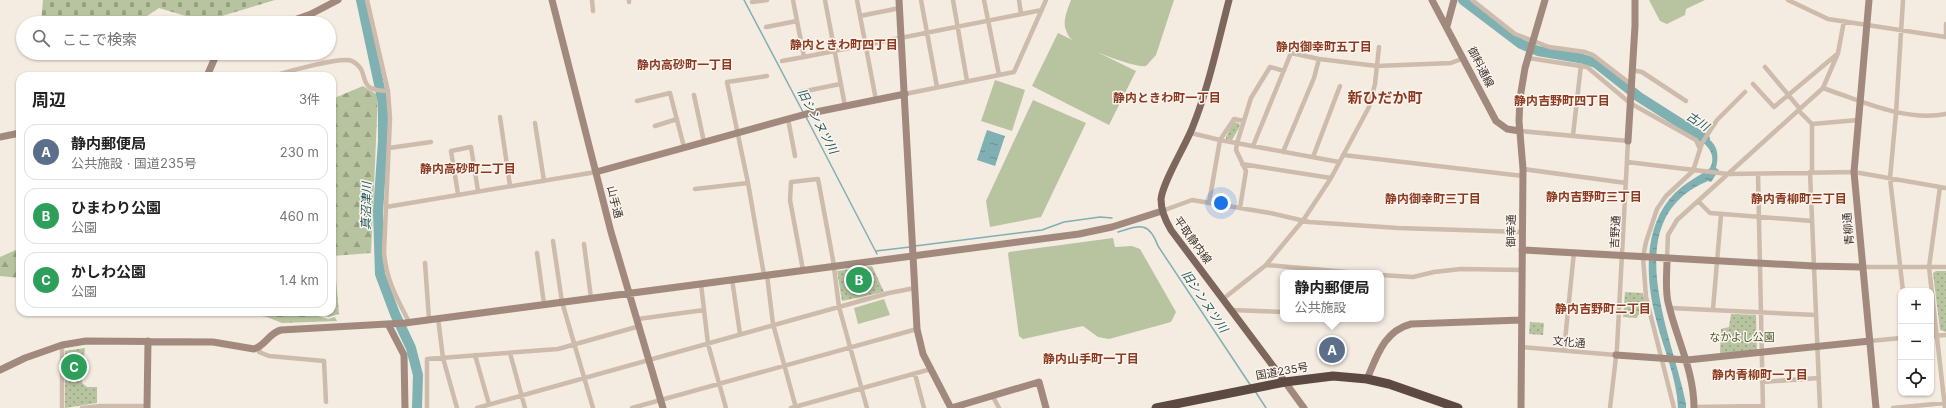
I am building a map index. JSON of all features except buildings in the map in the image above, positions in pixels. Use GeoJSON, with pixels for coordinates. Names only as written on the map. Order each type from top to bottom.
{"type":"FeatureCollection","features":[{"type":"Feature","properties":{"kind":"highway","name":"国道235号"},"geometry":{"type":"LineString","coordinates":[[1156,408],[1285,382],[1334,376],[1367,379],[1389,384],[1458,408]]}},
{"type":"Feature","properties":{"kind":"main road","name":"平取静内線"},"geometry":{"type":"LineString","coordinates":[[1229,0],[1203,98],[1191,133],[1164,188],[1162,210],[1171,230],[1285,382]]}},
{"type":"Feature","properties":{"kind":"street"},"geometry":{"type":"LineString","coordinates":[[305,16],[338,0]]}},
{"type":"Feature","properties":{"kind":"street"},"geometry":{"type":"LineString","coordinates":[[367,0],[387,91],[389,148],[384,252],[385,267],[389,282],[407,322]]}},
{"type":"Feature","properties":{"kind":"street","name":"山手通"},"geometry":{"type":"LineString","coordinates":[[552,0],[596,172],[662,408]]}},
{"type":"Feature","properties":{"kind":"street"},"geometry":{"type":"LineString","coordinates":[[592,0],[594,11]]}},
{"type":"Feature","properties":{"kind":"street"},"geometry":{"type":"LineString","coordinates":[[752,2],[767,0]]}},
{"type":"Feature","properties":{"kind":"street"},"geometry":{"type":"LineString","coordinates":[[793,0],[804,57]]}},
{"type":"Feature","properties":{"kind":"street"},"geometry":{"type":"LineString","coordinates":[[825,0],[845,106]]}},
{"type":"Feature","properties":{"kind":"street"},"geometry":{"type":"LineString","coordinates":[[857,0],[876,100]]}},
{"type":"Feature","properties":{"kind":"street"},"geometry":{"type":"LineString","coordinates":[[899,0],[917,329],[921,347],[951,408],[1038,382],[1046,408]]}},
{"type":"Feature","properties":{"kind":"street"},"geometry":{"type":"LineString","coordinates":[[921,0],[937,87]]}},
{"type":"Feature","properties":{"kind":"street"},"geometry":{"type":"LineString","coordinates":[[952,0],[959,26],[967,81]]}},
{"type":"Feature","properties":{"kind":"street"},"geometry":{"type":"LineString","coordinates":[[984,0],[999,74]]}},
{"type":"Feature","properties":{"kind":"street"},"geometry":{"type":"LineString","coordinates":[[1019,0],[1021,14]]}},
{"type":"Feature","properties":{"kind":"street"},"geometry":{"type":"LineString","coordinates":[[386,207],[596,172],[804,115],[1014,72],[1046,0]]}},
{"type":"Feature","properties":{"kind":"street","name":"御料通線"},"geometry":{"type":"LineString","coordinates":[[1432,0],[1496,121],[1506,129],[1520,131]]}},
{"type":"Feature","properties":{"kind":"street"},"geometry":{"type":"LineString","coordinates":[[1447,26],[1454,0]]}},
{"type":"Feature","properties":{"kind":"street"},"geometry":{"type":"LineString","coordinates":[[1472,0],[1515,34],[1532,42],[1589,54],[1632,86]]}},
{"type":"Feature","properties":{"kind":"street"},"geometry":{"type":"LineString","coordinates":[[1532,42],[1545,0]]}},
{"type":"Feature","properties":{"kind":"street"},"geometry":{"type":"LineString","coordinates":[[1520,131],[1628,140],[1636,10],[1635,0]]}},
{"type":"Feature","properties":{"kind":"street"},"geometry":{"type":"LineString","coordinates":[[1788,0],[1818,16],[1844,22],[1866,24],[1901,31],[1946,37]]}},
{"type":"Feature","properties":{"kind":"street","name":"青柳通"},"geometry":{"type":"LineString","coordinates":[[1869,0],[1854,172],[1876,408]]}},
{"type":"Feature","properties":{"kind":"street"},"geometry":{"type":"LineString","coordinates":[[1903,0],[1896,113],[1890,178],[1903,288]]}},
{"type":"Feature","properties":{"kind":"street"},"geometry":{"type":"LineString","coordinates":[[860,16],[900,8]]}},
{"type":"Feature","properties":{"kind":"street"},"geometry":{"type":"LineString","coordinates":[[782,61],[1042,10]]}},
{"type":"Feature","properties":{"kind":"street"},"geometry":{"type":"LineString","coordinates":[[766,26],[797,21]]}},
{"type":"Feature","properties":{"kind":"street"},"geometry":{"type":"LineString","coordinates":[[1758,174],[1763,407],[1694,407],[1693,385],[1667,294],[1666,259],[1668,235],[1671,227],[1823,88],[1838,54],[1844,22]]}},
{"type":"Feature","properties":{"kind":"street"},"geometry":{"type":"LineString","coordinates":[[1946,24],[1946,34]]}},
{"type":"Feature","properties":{"kind":"street","name":"御幸通"},"geometry":{"type":"LineString","coordinates":[[1521,408],[1523,172],[1520,131],[1520,98],[1532,42]]}},
{"type":"Feature","properties":{"kind":"street"},"geometry":{"type":"LineString","coordinates":[[1223,299],[1266,265],[1304,219],[1330,178],[1369,107],[1377,66],[1378,47]]}},
{"type":"Feature","properties":{"kind":"street"},"geometry":{"type":"LineString","coordinates":[[1252,146],[1291,54],[1377,66],[1451,63],[1464,58]]}},
{"type":"Feature","properties":{"kind":"street"},"geometry":{"type":"LineString","coordinates":[[1753,84],[1774,107],[1838,54]]}},
{"type":"Feature","properties":{"kind":"street"},"geometry":{"type":"LineString","coordinates":[[1528,57],[1587,67],[1597,73],[1631,101],[1696,140],[1700,149]]}},
{"type":"Feature","properties":{"kind":"street"},"geometry":{"type":"LineString","coordinates":[[1283,152],[1314,78],[1319,59]]}},
{"type":"Feature","properties":{"kind":"street"},"geometry":{"type":"LineString","coordinates":[[209,72],[214,60]]}},
{"type":"Feature","properties":{"kind":"street"},"geometry":{"type":"LineString","coordinates":[[285,72],[337,61],[350,60],[356,64],[368,88],[374,91],[387,91]]}},
{"type":"Feature","properties":{"kind":"street"},"geometry":{"type":"LineString","coordinates":[[1574,135],[1581,65]]}},
{"type":"Feature","properties":{"kind":"street"},"geometry":{"type":"LineString","coordinates":[[1240,208],[1246,171],[1236,150],[1236,143],[1251,98],[1270,67],[1284,71]]}},
{"type":"Feature","properties":{"kind":"street"},"geometry":{"type":"LineString","coordinates":[[1765,67],[1812,124],[1812,221],[1820,408]]}},
{"type":"Feature","properties":{"kind":"street"},"geometry":{"type":"LineString","coordinates":[[1632,70],[1642,72],[1686,101]]}},
{"type":"Feature","properties":{"kind":"street"},"geometry":{"type":"LineString","coordinates":[[767,76],[728,82],[773,324],[785,366],[794,408],[931,369]]}},
{"type":"Feature","properties":{"kind":"street"},"geometry":{"type":"LineString","coordinates":[[801,92],[840,84]]}},
{"type":"Feature","properties":{"kind":"street"},"geometry":{"type":"LineString","coordinates":[[1313,157],[1340,86]]}},
{"type":"Feature","properties":{"kind":"street"},"geometry":{"type":"LineString","coordinates":[[1823,88],[1896,113],[1929,116],[1946,114]]}},
{"type":"Feature","properties":{"kind":"street"},"geometry":{"type":"LineString","coordinates":[[1674,408],[1646,297],[1644,257],[1649,228],[1657,209],[1666,196],[1693,171],[1706,135],[1727,108],[1745,92]]}},
{"type":"Feature","properties":{"kind":"street"},"geometry":{"type":"LineString","coordinates":[[637,101],[670,93],[684,147]]}},
{"type":"Feature","properties":{"kind":"street"},"geometry":{"type":"LineString","coordinates":[[694,95],[704,142]]}},
{"type":"Feature","properties":{"kind":"street"},"geometry":{"type":"LineString","coordinates":[[500,117],[510,186]]}},
{"type":"Feature","properties":{"kind":"street"},"geometry":{"type":"LineString","coordinates":[[655,126],[677,119]]}},
{"type":"Feature","properties":{"kind":"street"},"geometry":{"type":"LineString","coordinates":[[788,119],[795,156]]}},
{"type":"Feature","properties":{"kind":"street"},"geometry":{"type":"LineString","coordinates":[[1209,203],[1220,140],[1234,119],[1244,122]]}},
{"type":"Feature","properties":{"kind":"street"},"geometry":{"type":"LineString","coordinates":[[1812,124],[1858,120]]}},
{"type":"Feature","properties":{"kind":"street"},"geometry":{"type":"LineString","coordinates":[[535,123],[544,181]]}},
{"type":"Feature","properties":{"kind":"street"},"geometry":{"type":"LineString","coordinates":[[1191,133],[1220,140],[1339,162]]}},
{"type":"Feature","properties":{"kind":"street"},"geometry":{"type":"LineString","coordinates":[[0,137],[16,134]]}},
{"type":"Feature","properties":{"kind":"street","name":"吉野通"},"geometry":{"type":"LineString","coordinates":[[1610,408],[1616,355],[1628,140]]}},
{"type":"Feature","properties":{"kind":"street"},"geometry":{"type":"LineString","coordinates":[[389,148],[431,142]]}},
{"type":"Feature","properties":{"kind":"street"},"geometry":{"type":"LineString","coordinates":[[458,194],[451,151],[471,147],[478,191]]}},
{"type":"Feature","properties":{"kind":"street"},"geometry":{"type":"LineString","coordinates":[[1343,156],[1626,183]]}},
{"type":"Feature","properties":{"kind":"street"},"geometry":{"type":"LineString","coordinates":[[1627,162],[1699,172],[1728,174],[1854,172],[1946,188]]}},
{"type":"Feature","properties":{"kind":"street"},"geometry":{"type":"LineString","coordinates":[[1242,164],[1330,178]]}},
{"type":"Feature","properties":{"kind":"street"},"geometry":{"type":"LineString","coordinates":[[803,270],[790,200],[791,182],[818,178],[839,307],[867,408]]}},
{"type":"Feature","properties":{"kind":"street"},"geometry":{"type":"LineString","coordinates":[[695,189],[748,183]]}},
{"type":"Feature","properties":{"kind":"street"},"geometry":{"type":"LineString","coordinates":[[1893,408],[1945,405],[1929,267],[1940,186]]}},
{"type":"Feature","properties":{"kind":"street"},"geometry":{"type":"LineString","coordinates":[[0,370],[25,358],[62,345],[86,341],[213,342],[254,349],[260,347],[270,334],[281,330],[391,324],[429,320],[833,266],[913,250],[1079,234],[1112,227],[1192,200],[1304,219],[1309,222],[1398,228],[1522,232]]}},
{"type":"Feature","properties":{"kind":"street"},"geometry":{"type":"LineString","coordinates":[[1698,201],[1710,213],[1721,215],[1812,221]]}},
{"type":"Feature","properties":{"kind":"street"},"geometry":{"type":"LineString","coordinates":[[1712,309],[1721,215]]}},
{"type":"Feature","properties":{"kind":"street"},"geometry":{"type":"LineString","coordinates":[[553,242],[562,302],[593,408]]}},
{"type":"Feature","properties":{"kind":"street"},"geometry":{"type":"LineString","coordinates":[[584,244],[591,298]]}},
{"type":"Feature","properties":{"kind":"street"},"geometry":{"type":"LineString","coordinates":[[1522,250],[1814,266],[1946,267]]}},
{"type":"Feature","properties":{"kind":"street"},"geometry":{"type":"LineString","coordinates":[[1564,350],[1574,252]]}},
{"type":"Feature","properties":{"kind":"street"},"geometry":{"type":"LineString","coordinates":[[537,253],[544,304]]}},
{"type":"Feature","properties":{"kind":"street"},"geometry":{"type":"LineString","coordinates":[[425,263],[429,320]]}},
{"type":"Feature","properties":{"kind":"street"},"geometry":{"type":"LineString","coordinates":[[1266,265],[1324,270]]}},
{"type":"Feature","properties":{"kind":"street"},"geometry":{"type":"LineString","coordinates":[[1384,275],[1412,277],[1434,272],[1461,270],[1522,270]]}},
{"type":"Feature","properties":{"kind":"street"},"geometry":{"type":"LineString","coordinates":[[732,280],[740,334]]}},
{"type":"Feature","properties":{"kind":"street"},"geometry":{"type":"LineString","coordinates":[[701,284],[708,344],[726,408]]}},
{"type":"Feature","properties":{"kind":"street"},"geometry":{"type":"LineString","coordinates":[[476,408],[708,344],[773,324],[889,293],[915,288]]}},
{"type":"Feature","properties":{"kind":"street"},"geometry":{"type":"LineString","coordinates":[[1670,308],[1760,311],[1816,315]]}},
{"type":"Feature","properties":{"kind":"street"},"geometry":{"type":"LineString","coordinates":[[427,408],[427,359],[558,349],[639,323],[704,310]]}},
{"type":"Feature","properties":{"kind":"street"},"geometry":{"type":"LineString","coordinates":[[1231,310],[1280,312]]}},
{"type":"Feature","properties":{"kind":"street"},"geometry":{"type":"LineString","coordinates":[[438,318],[443,358],[457,408]]}},
{"type":"Feature","properties":{"kind":"street"},"geometry":{"type":"LineString","coordinates":[[1367,379],[1383,344],[1389,336],[1404,326],[1411,324],[1522,320]]}},
{"type":"Feature","properties":{"kind":"street"},"geometry":{"type":"LineString","coordinates":[[391,324],[402,347],[404,355],[405,408]]}},
{"type":"Feature","properties":{"kind":"street"},"geometry":{"type":"LineString","coordinates":[[632,408],[917,329]]}},
{"type":"Feature","properties":{"kind":"street"},"geometry":{"type":"LineString","coordinates":[[1934,336],[1946,335]]}},
{"type":"Feature","properties":{"kind":"street"},"geometry":{"type":"LineString","coordinates":[[1616,355],[1685,360],[1898,338]]}},
{"type":"Feature","properties":{"kind":"street"},"geometry":{"type":"LineString","coordinates":[[82,408],[101,406],[147,407],[148,341]]}},
{"type":"Feature","properties":{"kind":"street"},"geometry":{"type":"LineString","coordinates":[[62,345],[62,408]]}},
{"type":"Feature","properties":{"kind":"street"},"geometry":{"type":"LineString","coordinates":[[260,347],[259,352],[269,356],[324,361],[326,402]]}},
{"type":"Feature","properties":{"kind":"street","name":"文化通"},"geometry":{"type":"LineString","coordinates":[[1521,347],[1616,355]]}},
{"type":"Feature","properties":{"kind":"street"},"geometry":{"type":"LineString","coordinates":[[510,353],[525,408]]}},
{"type":"Feature","properties":{"kind":"street"},"geometry":{"type":"LineString","coordinates":[[475,355],[489,404]]}},
{"type":"Feature","properties":{"kind":"street"},"geometry":{"type":"LineString","coordinates":[[915,374],[924,408]]}},
{"type":"Feature","properties":{"kind":"street"},"geometry":{"type":"LineString","coordinates":[[1762,382],[1819,378]]}},
{"type":"Feature","properties":{"kind":"street"},"geometry":{"type":"LineString","coordinates":[[1285,382],[1304,408]]}},
{"type":"Feature","properties":{"kind":"street"},"geometry":{"type":"LineString","coordinates":[[992,396],[999,408]]}},
{"type":"Feature","properties":{"kind":"green space"},"geometry":{"type":"Polygon","coordinates":[[[43,0],[275,0],[222,16],[186,16],[159,8],[147,16],[42,16],[43,0]]]}},
{"type":"Feature","properties":{"kind":"green space"},"geometry":{"type":"Polygon","coordinates":[[[1071,0],[1174,0],[1156,55],[1146,66],[1139,66],[1107,56],[1070,38],[1065,27],[1065,23],[1071,0]]]}},
{"type":"Feature","properties":{"kind":"green space"},"geometry":{"type":"Polygon","coordinates":[[[1649,0],[1705,0],[1686,9],[1685,15],[1667,24],[1660,21],[1649,0]]]}},
{"type":"Feature","properties":{"kind":"green space"},"geometry":{"type":"Polygon","coordinates":[[[1058,33],[1136,71],[1109,125],[1032,86],[1058,33]]]}},
{"type":"Feature","properties":{"kind":"green space"},"geometry":{"type":"Polygon","coordinates":[[[995,80],[1025,90],[1012,131],[981,121],[995,80]]]}},
{"type":"Feature","properties":{"kind":"green space"},"geometry":{"type":"Polygon","coordinates":[[[363,86],[378,95],[371,253],[336,256],[336,97],[363,86]]]}},
{"type":"Feature","properties":{"kind":"green space"},"geometry":{"type":"Polygon","coordinates":[[[1033,100],[1086,123],[1041,217],[990,227],[986,201],[1033,100]]]}},
{"type":"Feature","properties":{"kind":"green space"},"geometry":{"type":"Polygon","coordinates":[[[1233,122],[1239,123],[1240,126],[1232,140],[1226,139],[1226,137],[1233,122]]]}},
{"type":"Feature","properties":{"kind":"green space"},"geometry":{"type":"Polygon","coordinates":[[[1113,238],[1115,247],[1132,246],[1140,249],[1176,312],[1171,322],[1109,339],[1098,337],[1083,326],[1023,339],[1019,336],[1008,254],[1009,252],[1113,238]]]}},
{"type":"Feature","properties":{"kind":"green space"},"geometry":{"type":"Polygon","coordinates":[[[16,250],[16,278],[0,276],[0,257],[16,250]]]}},
{"type":"Feature","properties":{"kind":"green space"},"geometry":{"type":"Polygon","coordinates":[[[872,266],[884,292],[842,301],[837,271],[872,266]]]}},
{"type":"Feature","properties":{"kind":"green space"},"geometry":{"type":"Polygon","coordinates":[[[1936,271],[1946,271],[1946,332],[1940,330],[1933,273],[1936,271]]]}},
{"type":"Feature","properties":{"kind":"green space"},"geometry":{"type":"Polygon","coordinates":[[[336,279],[339,314],[336,315],[336,279]]]}},
{"type":"Feature","properties":{"kind":"green space"},"geometry":{"type":"Polygon","coordinates":[[[1625,292],[1643,293],[1648,315],[1638,315],[1637,318],[1623,317],[1625,292]]]}},
{"type":"Feature","properties":{"kind":"green space"},"geometry":{"type":"Polygon","coordinates":[[[884,299],[890,315],[858,324],[854,308],[884,299]]]}},
{"type":"Feature","properties":{"kind":"green space","name":"なかよし公園"},"geometry":{"type":"Polygon","coordinates":[[[1731,314],[1756,315],[1757,350],[1720,354],[1721,329],[1729,327],[1731,314]]]}},
{"type":"Feature","properties":{"kind":"green space"},"geometry":{"type":"Polygon","coordinates":[[[262,316],[318,316],[328,319],[335,317],[337,321],[282,323],[262,316]]]}},
{"type":"Feature","properties":{"kind":"green space"},"geometry":{"type":"Polygon","coordinates":[[[1530,322],[1544,323],[1543,335],[1529,334],[1530,322]]]}},
{"type":"Feature","properties":{"kind":"green space"},"geometry":{"type":"Polygon","coordinates":[[[85,348],[82,383],[87,387],[97,387],[97,403],[65,408],[65,351],[85,348]]]}},
{"type":"Feature","properties":{"kind":"water"},"geometry":{"type":"Polygon","coordinates":[[[987,130],[1005,136],[995,166],[977,160],[987,130]]]}},
{"type":"Feature","properties":{"kind":"water"},"geometry":{"type":"Polygon","coordinates":[[[1696,130],[1707,137],[1714,145],[1717,154],[1716,168],[1719,170],[1711,182],[1708,181],[1680,199],[1664,222],[1657,250],[1657,281],[1663,314],[1686,404],[1686,408],[1678,408],[1675,386],[1652,303],[1649,253],[1657,220],[1665,206],[1679,189],[1710,168],[1712,162],[1711,153],[1709,148],[1693,134],[1696,130]]]}},
{"type":"Feature","properties":{"kind":"waterway","name":"真沼津川"},"geometry":{"type":"LineString","coordinates":[[361,0],[383,103],[383,141],[378,212],[380,274],[395,314],[411,348],[418,375],[417,408]]}},
{"type":"Feature","properties":{"kind":"waterway","name":"旧シンヌツ川"},"geometry":{"type":"LineString","coordinates":[[744,0],[803,112]]}},
{"type":"Feature","properties":{"kind":"waterway","name":"古川"},"geometry":{"type":"LineString","coordinates":[[1463,0],[1521,44],[1538,51],[1579,58],[1596,63],[1639,97],[1705,139]]}},
{"type":"Feature","properties":{"kind":"waterway","name":"旧シンヌツ川"},"geometry":{"type":"LineString","coordinates":[[806,117],[877,254]]}},
{"type":"Feature","properties":{"kind":"waterway","name":"旧シンヌツ川"},"geometry":{"type":"LineString","coordinates":[[915,246],[1042,230],[1064,222],[1100,217],[1112,218]]}},
{"type":"Feature","properties":{"kind":"waterway","name":"旧シンヌツ川"},"geometry":{"type":"LineString","coordinates":[[1118,232],[1138,227],[1143,227],[1151,232],[1158,246],[1251,386]]}},
{"type":"Feature","properties":{"kind":"waterway","name":"旧シンヌツ川"},"geometry":{"type":"LineString","coordinates":[[876,251],[910,247]]}},
{"type":"Feature","properties":{"kind":"waterway","name":"旧シンヌツ川"},"geometry":{"type":"LineString","coordinates":[[1255,391],[1266,408]]}},
{"type":"Feature","properties":{"kind":"place","name":"ひまわり公園"},"geometry":{"type":"Point","coordinates":[859,280]}},
{"type":"Feature","properties":{"kind":"place","name":"静内郵便局"},"geometry":{"type":"Point","coordinates":[1332,350]}},
{"type":"Feature","properties":{"kind":"place","name":"かしわ公園"},"geometry":{"type":"Point","coordinates":[74,367]}},
{"type":"Feature","properties":{"kind":"district","name":"静内ときわ町四丁目"},"geometry":{"type":"Point","coordinates":[844,44]}},
{"type":"Feature","properties":{"kind":"district","name":"静内御幸町五丁目"},"geometry":{"type":"Point","coordinates":[1324,46]}},
{"type":"Feature","properties":{"kind":"district","name":"静内高砂町一丁目"},"geometry":{"type":"Point","coordinates":[685,64]}},
{"type":"Feature","properties":{"kind":"district","name":"静内ときわ町一丁目"},"geometry":{"type":"Point","coordinates":[1167,97]}},
{"type":"Feature","properties":{"kind":"district","name":"新ひだか町"},"geometry":{"type":"Point","coordinates":[1385,97]}},
{"type":"Feature","properties":{"kind":"district","name":"静内吉野町四丁目"},"geometry":{"type":"Point","coordinates":[1562,100]}},
{"type":"Feature","properties":{"kind":"district","name":"静内高砂町二丁目"},"geometry":{"type":"Point","coordinates":[468,168]}},
{"type":"Feature","properties":{"kind":"district","name":"静内吉野町三丁目"},"geometry":{"type":"Point","coordinates":[1594,196]}},
{"type":"Feature","properties":{"kind":"district","name":"静内御幸町三丁目"},"geometry":{"type":"Point","coordinates":[1433,198]}},
{"type":"Feature","properties":{"kind":"district","name":"静内青柳町三丁目"},"geometry":{"type":"Point","coordinates":[1799,198]}},
{"type":"Feature","properties":{"kind":"district","name":"静内吉野町二丁目"},"geometry":{"type":"Point","coordinates":[1603,308]}},
{"type":"Feature","properties":{"kind":"district","name":"静内山手町一丁目"},"geometry":{"type":"Point","coordinates":[1091,358]}},
{"type":"Feature","properties":{"kind":"district","name":"静内青柳町一丁目"},"geometry":{"type":"Point","coordinates":[1760,374]}}]}
